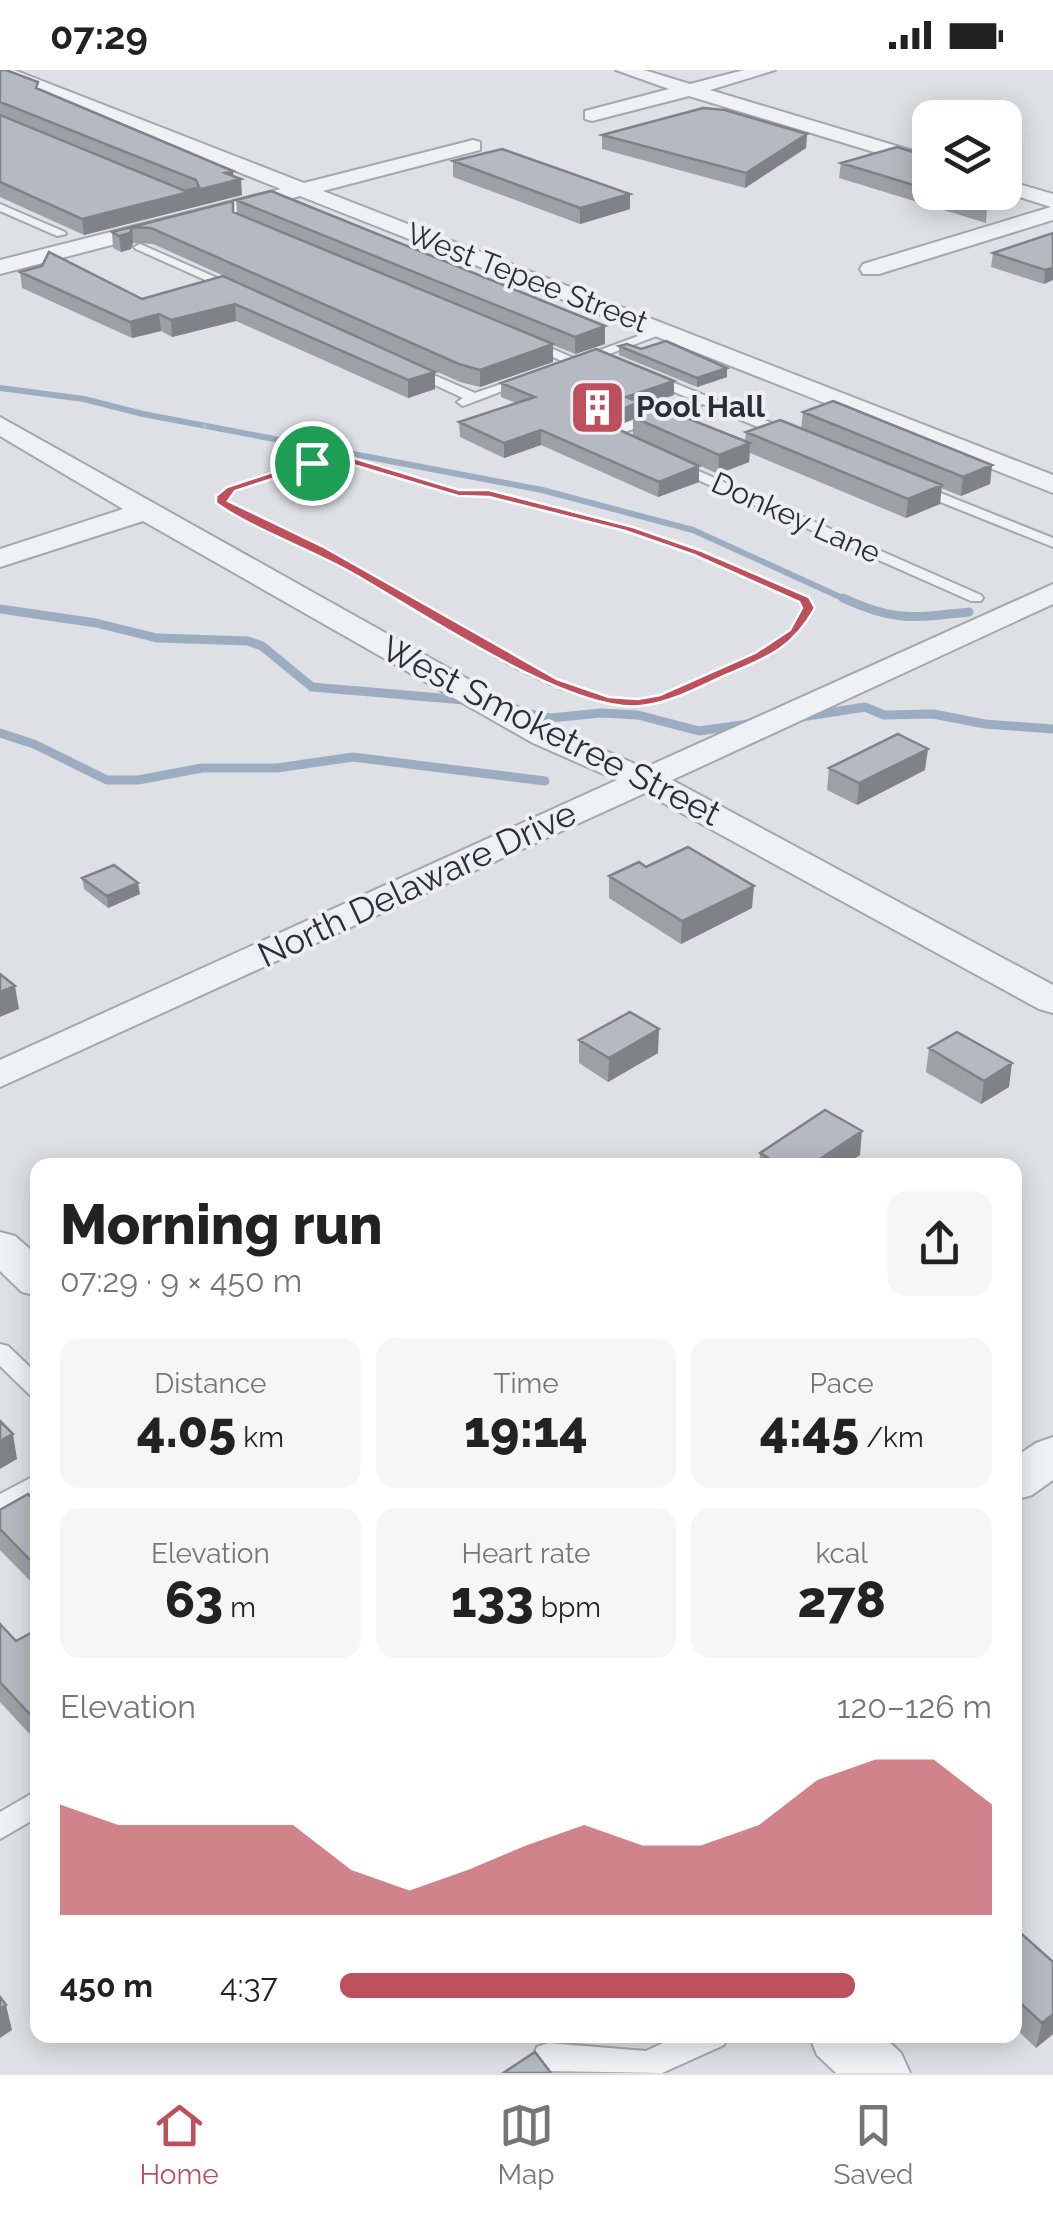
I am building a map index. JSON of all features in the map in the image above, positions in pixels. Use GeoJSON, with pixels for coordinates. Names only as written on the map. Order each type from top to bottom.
{"type":"FeatureCollection","features":[{"type":"Feature","properties":{"kind":"street"},"geometry":{"type":"LineString","coordinates":[[625,70],[912,158]]}},
{"type":"Feature","properties":{"kind":"street"},"geometry":{"type":"LineString","coordinates":[[592,115],[766,70]]}},
{"type":"Feature","properties":{"kind":"street","name":"West Tepee Street"},"geometry":{"type":"LineString","coordinates":[[4,75],[1053,485]]}},
{"type":"Feature","properties":{"kind":"street"},"geometry":{"type":"LineString","coordinates":[[0,267],[473,146]]}},
{"type":"Feature","properties":{"kind":"street"},"geometry":{"type":"LineString","coordinates":[[1022,191],[1053,201]]}},
{"type":"Feature","properties":{"kind":"street"},"geometry":{"type":"LineString","coordinates":[[871,270],[1053,212]]}},
{"type":"Feature","properties":{"kind":"street","name":"West Smoketree Street"},"geometry":{"type":"LineString","coordinates":[[0,425],[545,736],[685,798],[1053,1001]]}},
{"type":"Feature","properties":{"kind":"street"},"geometry":{"type":"LineString","coordinates":[[0,558],[148,510]]}},
{"type":"Feature","properties":{"kind":"street","name":"North Delaware Drive"},"geometry":{"type":"LineString","coordinates":[[0,1075],[1053,593]]}},
{"type":"Feature","properties":{"kind":"street"},"geometry":{"type":"LineString","coordinates":[[0,1246],[30,1274]]}},
{"type":"Feature","properties":{"kind":"street"},"geometry":{"type":"LineString","coordinates":[[1022,1477],[1053,1455]]}},
{"type":"Feature","properties":{"kind":"street"},"geometry":{"type":"LineString","coordinates":[[847,2043],[879,2073]]}},
{"type":"Feature","properties":{"kind":"lane"},"geometry":{"type":"LineString","coordinates":[[0,207],[61,234]]}},
{"type":"Feature","properties":{"kind":"lane"},"geometry":{"type":"LineString","coordinates":[[140,247],[243,293]]}},
{"type":"Feature","properties":{"kind":"lane"},"geometry":{"type":"LineString","coordinates":[[559,368],[664,332]]}},
{"type":"Feature","properties":{"kind":"lane"},"geometry":{"type":"LineString","coordinates":[[522,340],[575,363]]}},
{"type":"Feature","properties":{"kind":"lane"},"geometry":{"type":"LineString","coordinates":[[597,355],[614,362]]}},
{"type":"Feature","properties":{"kind":"lane"},"geometry":{"type":"LineString","coordinates":[[404,366],[475,398]]}},
{"type":"Feature","properties":{"kind":"lane"},"geometry":{"type":"LineString","coordinates":[[632,370],[813,445]]}},
{"type":"Feature","properties":{"kind":"lane"},"geometry":{"type":"LineString","coordinates":[[460,404],[542,374]]}},
{"type":"Feature","properties":{"kind":"lane"},"geometry":{"type":"LineString","coordinates":[[634,446],[612,435],[702,400]]}},
{"type":"Feature","properties":{"kind":"lane","name":"Donkey Lane"},"geometry":{"type":"LineString","coordinates":[[652,454],[976,598]]}},
{"type":"Feature","properties":{"kind":"lane"},"geometry":{"type":"LineString","coordinates":[[906,482],[1053,543]]}},
{"type":"Feature","properties":{"kind":"lane"},"geometry":{"type":"LineString","coordinates":[[0,1352],[30,1381]]}},
{"type":"Feature","properties":{"kind":"lane"},"geometry":{"type":"LineString","coordinates":[[0,1504],[30,1488]]}},
{"type":"Feature","properties":{"kind":"lane"},"geometry":{"type":"LineString","coordinates":[[0,1826],[30,1807]]}},
{"type":"Feature","properties":{"kind":"lane"},"geometry":{"type":"LineString","coordinates":[[548,2057],[647,2066],[695,2043]]}},
{"type":"Feature","properties":{"kind":"path"},"geometry":{"type":"LineString","coordinates":[[350,460],[458,493],[489,493],[641,533],[698,553],[804,600],[808,608],[795,632],[760,656],[664,698],[638,703],[607,701],[552,682],[318,548],[237,512],[222,503],[222,496],[244,484],[299,466],[350,460]]}},
{"type":"Feature","properties":{"kind":"building"},"geometry":{"type":"Polygon","coordinates":[[[0,70],[38,82],[36,88],[233,171],[225,173],[241,179],[82,219],[0,182],[0,115],[185,191],[199,187],[196,180],[0,102],[0,70]]]}},
{"type":"Feature","properties":{"kind":"building"},"geometry":{"type":"Polygon","coordinates":[[[703,108],[725,110],[807,134],[746,173],[602,135],[703,108]]]}},
{"type":"Feature","properties":{"kind":"building"},"geometry":{"type":"Polygon","coordinates":[[[897,147],[912,152],[912,185],[841,163],[897,147]]]}},
{"type":"Feature","properties":{"kind":"building"},"geometry":{"type":"Polygon","coordinates":[[[502,149],[630,194],[580,208],[453,161],[502,149]]]}},
{"type":"Feature","properties":{"kind":"building"},"geometry":{"type":"Polygon","coordinates":[[[271,191],[605,326],[575,337],[236,200],[271,191]]]}},
{"type":"Feature","properties":{"kind":"building"},"geometry":{"type":"Polygon","coordinates":[[[233,201],[233,212],[553,344],[480,370],[151,228],[132,227],[130,233],[119,236],[112,232],[233,201]]]}},
{"type":"Feature","properties":{"kind":"building"},"geometry":{"type":"Polygon","coordinates":[[[1053,233],[1053,268],[1045,270],[993,253],[1053,233]]]}},
{"type":"Feature","properties":{"kind":"building"},"geometry":{"type":"Polygon","coordinates":[[[49,252],[142,299],[223,276],[435,372],[408,380],[235,304],[171,320],[159,314],[130,322],[20,272],[42,266],[49,252]]]}},
{"type":"Feature","properties":{"kind":"building"},"geometry":{"type":"Polygon","coordinates":[[[666,341],[727,368],[697,378],[619,346],[627,344],[641,349],[666,341]]]}},
{"type":"Feature","properties":{"kind":"building"},"geometry":{"type":"Polygon","coordinates":[[[596,349],[674,381],[626,397],[639,402],[604,417],[602,422],[699,466],[659,482],[541,430],[504,443],[459,422],[535,397],[501,383],[596,349]]]}},
{"type":"Feature","properties":{"kind":"building"},"geometry":{"type":"Polygon","coordinates":[[[833,401],[992,465],[963,477],[803,412],[833,401]]]}},
{"type":"Feature","properties":{"kind":"building"},"geometry":{"type":"Polygon","coordinates":[[[659,407],[750,443],[719,455],[633,417],[659,407]]]}},
{"type":"Feature","properties":{"kind":"building"},"geometry":{"type":"Polygon","coordinates":[[[780,420],[942,485],[908,499],[746,432],[780,420]]]}},
{"type":"Feature","properties":{"kind":"building"},"geometry":{"type":"Polygon","coordinates":[[[898,734],[928,749],[859,783],[829,768],[898,734]]]}},
{"type":"Feature","properties":{"kind":"building"},"geometry":{"type":"Polygon","coordinates":[[[688,847],[754,886],[682,921],[609,876],[639,862],[646,867],[688,847]]]}},
{"type":"Feature","properties":{"kind":"building"},"geometry":{"type":"Polygon","coordinates":[[[114,865],[138,883],[107,896],[82,878],[114,865]]]}},
{"type":"Feature","properties":{"kind":"building"},"geometry":{"type":"Polygon","coordinates":[[[0,974],[15,986],[0,992],[0,974]]]}},
{"type":"Feature","properties":{"kind":"building"},"geometry":{"type":"Polygon","coordinates":[[[630,1012],[659,1029],[609,1058],[579,1040],[630,1012]]]}},
{"type":"Feature","properties":{"kind":"building"},"geometry":{"type":"Polygon","coordinates":[[[957,1032],[1012,1063],[984,1081],[929,1048],[957,1032]]]}},
{"type":"Feature","properties":{"kind":"building"},"geometry":{"type":"Polygon","coordinates":[[[825,1110],[862,1131],[822,1158],[768,1158],[760,1153],[825,1110]]]}},
{"type":"Feature","properties":{"kind":"building"},"geometry":{"type":"Polygon","coordinates":[[[0,1421],[13,1434],[0,1441],[0,1421]]]}},
{"type":"Feature","properties":{"kind":"building"},"geometry":{"type":"Polygon","coordinates":[[[30,1496],[30,1560],[0,1529],[0,1510],[30,1496]]]}},
{"type":"Feature","properties":{"kind":"building"},"geometry":{"type":"Polygon","coordinates":[[[0,1624],[16,1641],[30,1633],[30,1714],[0,1682],[0,1624]]]}},
{"type":"Feature","properties":{"kind":"building"},"geometry":{"type":"Polygon","coordinates":[[[1022,1934],[1053,1962],[1053,2014],[1042,2023],[1022,2004],[1022,1934]]]}},
{"type":"Feature","properties":{"kind":"building"},"geometry":{"type":"Polygon","coordinates":[[[535,2052],[551,2073],[503,2073],[535,2052]]]}},
{"type":"Feature","properties":{"kind":"waterway"},"geometry":{"type":"LineString","coordinates":[[0,388],[84,399],[143,414],[542,490],[693,530],[849,601]]}},
{"type":"Feature","properties":{"kind":"waterway"},"geometry":{"type":"LineString","coordinates":[[843,598],[891,615],[969,612]]}},
{"type":"Feature","properties":{"kind":"waterway"},"geometry":{"type":"LineString","coordinates":[[0,609],[96,623],[157,638],[248,641],[262,646],[312,687],[464,700]]}},
{"type":"Feature","properties":{"kind":"waterway"},"geometry":{"type":"LineString","coordinates":[[801,717],[865,707],[884,715],[933,714],[985,724],[1053,729]]}},
{"type":"Feature","properties":{"kind":"waterway"},"geometry":{"type":"LineString","coordinates":[[520,712],[550,718],[601,713],[638,715],[699,731],[749,724]]}},
{"type":"Feature","properties":{"kind":"waterway"},"geometry":{"type":"LineString","coordinates":[[0,733],[34,744],[107,780],[138,780],[202,768],[277,768],[353,757],[545,781]]}},
{"type":"Feature","properties":{"kind":"place","name":"Pool Hall"},"geometry":{"type":"Point","coordinates":[597,407]}},
{"type":"Feature","properties":{"kind":"route"},"geometry":{"type":"LineString","coordinates":[[350,460],[458,493],[489,493],[629,529],[698,553],[804,600],[808,608],[795,632],[760,656],[664,698],[638,703],[607,701],[552,682],[419,610],[318,548],[222,503],[222,496],[231,489],[312,463],[350,460]]}}]}
